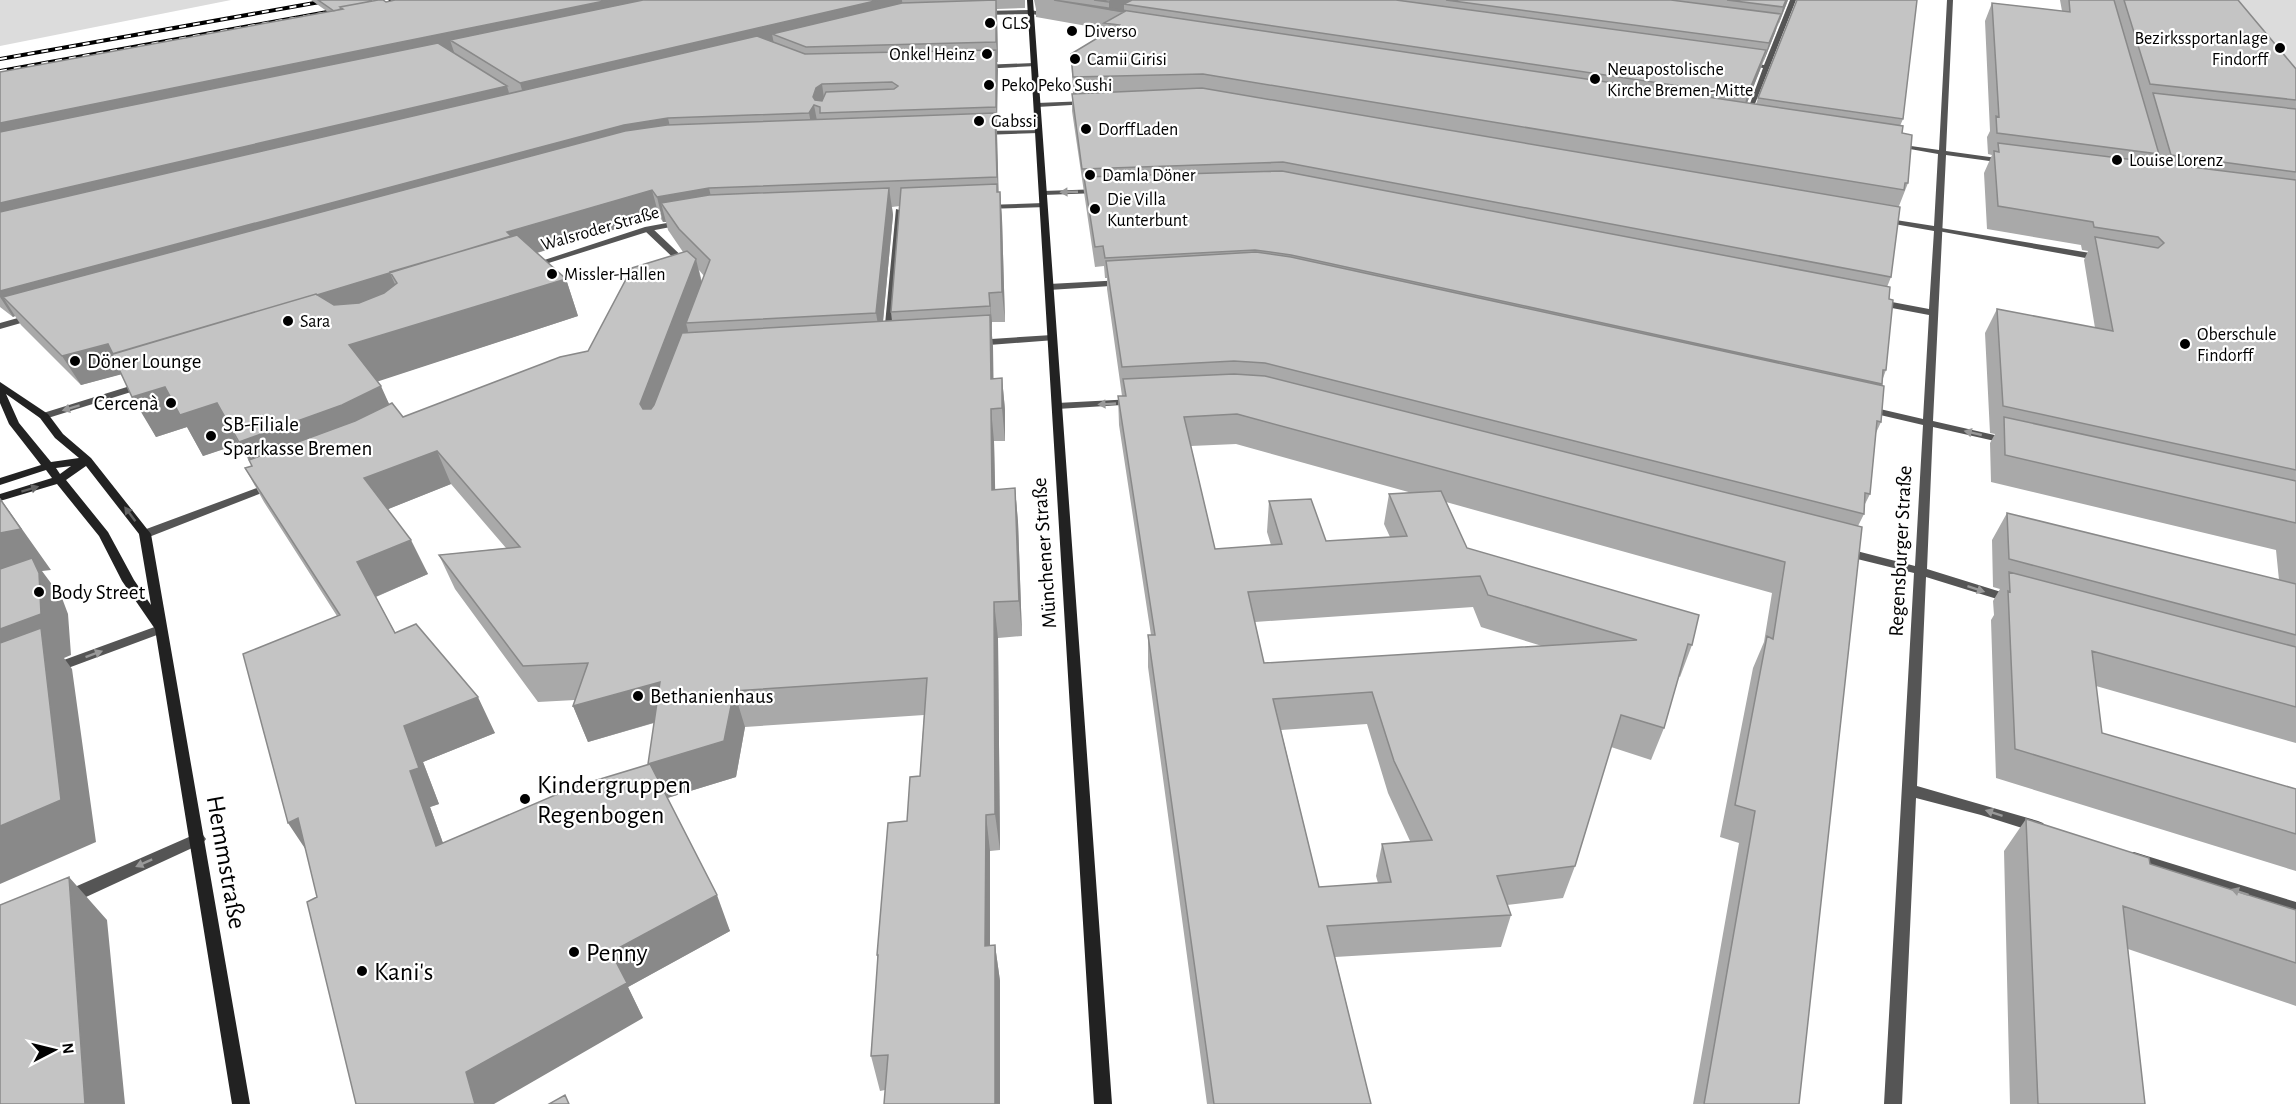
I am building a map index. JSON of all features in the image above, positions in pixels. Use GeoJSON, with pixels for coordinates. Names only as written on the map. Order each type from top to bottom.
{"type":"FeatureCollection","features":[{"type":"Feature","properties":{"kind":"street","name":"Münchener Straße"},"geometry":{"type":"LineString","coordinates":[[1030,0],[1103,1104]]}},
{"type":"Feature","properties":{"kind":"street"},"geometry":{"type":"LineString","coordinates":[[1744,123],[1793,0]]}},
{"type":"Feature","properties":{"kind":"street","name":"Regensburger Straße"},"geometry":{"type":"LineString","coordinates":[[1893,1104],[1950,0]]}},
{"type":"Feature","properties":{"kind":"street"},"geometry":{"type":"LineString","coordinates":[[973,14],[1031,12],[1060,16]]}},
{"type":"Feature","properties":{"kind":"street"},"geometry":{"type":"LineString","coordinates":[[1770,28],[1782,30]]}},
{"type":"Feature","properties":{"kind":"street"},"geometry":{"type":"LineString","coordinates":[[1743,64],[1767,67]]}},
{"type":"Feature","properties":{"kind":"street"},"geometry":{"type":"LineString","coordinates":[[968,67],[1034,65]]}},
{"type":"Feature","properties":{"kind":"street"},"geometry":{"type":"LineString","coordinates":[[1037,105],[1094,103]]}},
{"type":"Feature","properties":{"kind":"street"},"geometry":{"type":"LineString","coordinates":[[1734,121],[1756,125]]}},
{"type":"Feature","properties":{"kind":"street"},"geometry":{"type":"LineString","coordinates":[[979,133],[1039,131]]}},
{"type":"Feature","properties":{"kind":"street"},"geometry":{"type":"LineString","coordinates":[[1892,146],[2014,163]]}},
{"type":"Feature","properties":{"kind":"street"},"geometry":{"type":"LineString","coordinates":[[970,208],[1107,190]]}},
{"type":"Feature","properties":{"kind":"street"},"geometry":{"type":"LineString","coordinates":[[888,211],[911,210]]}},
{"type":"Feature","properties":{"kind":"street"},"geometry":{"type":"LineString","coordinates":[[888,348],[899,211]]}},
{"type":"Feature","properties":{"kind":"street"},"geometry":{"type":"LineString","coordinates":[[1879,219],[2114,260]]}},
{"type":"Feature","properties":{"kind":"street","name":"Walsroder Straße"},"geometry":{"type":"LineString","coordinates":[[527,266],[648,229],[693,221]]}},
{"type":"Feature","properties":{"kind":"street"},"geometry":{"type":"LineString","coordinates":[[648,229],[695,273]]}},
{"type":"Feature","properties":{"kind":"street"},"geometry":{"type":"LineString","coordinates":[[1049,287],[1139,282]]}},
{"type":"Feature","properties":{"kind":"street"},"geometry":{"type":"LineString","coordinates":[[1864,299],[1934,313]]}},
{"type":"Feature","properties":{"kind":"street"},"geometry":{"type":"LineString","coordinates":[[0,326],[44,313]]}},
{"type":"Feature","properties":{"kind":"street"},"geometry":{"type":"LineString","coordinates":[[965,343],[1052,338]]}},
{"type":"Feature","properties":{"kind":"street"},"geometry":{"type":"LineString","coordinates":[[44,416],[151,383]]}},
{"type":"Feature","properties":{"kind":"street","name":"Hemmstraße"},"geometry":{"type":"LineString","coordinates":[[0,385],[44,416],[60,436],[87,460],[145,534],[241,1104]]}},
{"type":"Feature","properties":{"kind":"street","name":"Hemmstraße"},"geometry":{"type":"LineString","coordinates":[[0,391],[14,424],[104,535],[128,581],[160,629]]}},
{"type":"Feature","properties":{"kind":"street"},"geometry":{"type":"LineString","coordinates":[[1057,406],[1141,402]]}},
{"type":"Feature","properties":{"kind":"street"},"geometry":{"type":"LineString","coordinates":[[1858,408],[2020,444]]}},
{"type":"Feature","properties":{"kind":"street"},"geometry":{"type":"LineString","coordinates":[[0,482],[48,466],[87,460]]}},
{"type":"Feature","properties":{"kind":"street"},"geometry":{"type":"LineString","coordinates":[[0,498],[60,479],[87,460]]}},
{"type":"Feature","properties":{"kind":"street"},"geometry":{"type":"LineString","coordinates":[[145,534],[280,482]]}},
{"type":"Feature","properties":{"kind":"street"},"geometry":{"type":"LineString","coordinates":[[1834,549],[1920,571],[2026,603]]}},
{"type":"Feature","properties":{"kind":"street"},"geometry":{"type":"LineString","coordinates":[[44,672],[160,629]]}},
{"type":"Feature","properties":{"kind":"street"},"geometry":{"type":"LineString","coordinates":[[1909,790],[1981,809],[2049,831]]}},
{"type":"Feature","properties":{"kind":"street"},"geometry":{"type":"LineString","coordinates":[[52,905],[198,839]]}},
{"type":"Feature","properties":{"kind":"street"},"geometry":{"type":"LineString","coordinates":[[2116,852],[2296,909]]}},
{"type":"Feature","properties":{"kind":"shaded area"},"geometry":{"type":"Polygon","coordinates":[[[0,0],[231,0],[0,46],[0,0]]]}},
{"type":"Feature","properties":{"kind":"shaded area","name":"Bezirkssportanlage Findorff"},"geometry":{"type":"Polygon","coordinates":[[[2230,0],[2296,0],[2296,96],[2230,0]]]}},
{"type":"Feature","properties":{"kind":"building"},"geometry":{"type":"Polygon","coordinates":[[[318,0],[372,1],[340,7],[341,9],[334,11],[318,0]]]}},
{"type":"Feature","properties":{"kind":"building"},"geometry":{"type":"Polygon","coordinates":[[[378,0],[386,2],[395,0],[609,0],[0,123],[0,72],[343,9],[340,7],[378,0]]]}},
{"type":"Feature","properties":{"kind":"building"},"geometry":{"type":"Polygon","coordinates":[[[643,0],[879,0],[520,83],[450,40],[643,0]]]}},
{"type":"Feature","properties":{"kind":"building"},"geometry":{"type":"Polygon","coordinates":[[[996,0],[996,42],[806,47],[772,34],[902,3],[996,0]]]}},
{"type":"Feature","properties":{"kind":"building"},"geometry":{"type":"Polygon","coordinates":[[[1054,0],[1903,126],[1902,133],[1912,135],[1908,183],[1905,183],[1904,190],[1203,74],[1073,77],[1071,54],[1119,25],[1104,23],[1124,12],[1054,0]]]}},
{"type":"Feature","properties":{"kind":"building"},"geometry":{"type":"Polygon","coordinates":[[[1132,0],[1396,0],[1766,50],[1747,96],[1124,4],[1132,0]]]}},
{"type":"Feature","properties":{"kind":"building"},"geometry":{"type":"Polygon","coordinates":[[[1446,0],[1671,0],[1781,14],[1769,43],[1446,0]]]}},
{"type":"Feature","properties":{"kind":"building"},"geometry":{"type":"Polygon","coordinates":[[[1727,0],[1786,0],[1783,7],[1727,0]]]}},
{"type":"Feature","properties":{"kind":"building"},"geometry":{"type":"Polygon","coordinates":[[[1797,0],[1917,0],[1903,119],[1758,98],[1797,0]]]}},
{"type":"Feature","properties":{"kind":"building"},"geometry":{"type":"Polygon","coordinates":[[[2069,0],[2114,0],[2159,154],[1997,133],[1996,116],[1999,117],[1992,3],[2070,12],[2069,0]]]}},
{"type":"Feature","properties":{"kind":"building"},"geometry":{"type":"Polygon","coordinates":[[[2124,0],[2238,0],[2296,69],[2296,100],[2150,84],[2124,0]]]}},
{"type":"Feature","properties":{"kind":"building"},"geometry":{"type":"Polygon","coordinates":[[[757,36],[805,54],[996,50],[996,107],[820,113],[820,107],[814,105],[809,113],[668,118],[624,125],[0,291],[0,212],[757,36]],[[892,82],[822,84],[816,88],[813,97],[815,100],[822,101],[826,92],[894,89],[898,86],[892,82]]]}},
{"type":"Feature","properties":{"kind":"building"},"geometry":{"type":"Polygon","coordinates":[[[438,43],[507,86],[0,203],[0,132],[438,43]]]}},
{"type":"Feature","properties":{"kind":"building"},"geometry":{"type":"Polygon","coordinates":[[[1202,88],[1900,207],[1891,277],[1283,162],[1082,169],[1072,94],[1202,88]]]}},
{"type":"Feature","properties":{"kind":"building"},"geometry":{"type":"Polygon","coordinates":[[[2153,93],[2296,109],[2296,172],[2171,155],[2153,93]]]}},
{"type":"Feature","properties":{"kind":"building"},"geometry":{"type":"Polygon","coordinates":[[[995,113],[997,177],[709,188],[657,197],[652,190],[507,232],[511,236],[113,354],[108,344],[62,356],[3,297],[625,131],[667,125],[995,113]]]}},
{"type":"Feature","properties":{"kind":"building"},"geometry":{"type":"Polygon","coordinates":[[[1998,143],[2296,180],[2296,470],[2003,406],[1997,309],[2113,331],[2095,237],[2158,248],[2164,243],[2158,237],[2094,227],[2093,222],[1998,206],[1994,151],[1999,152],[1998,143]]]}},
{"type":"Feature","properties":{"kind":"building"},"geometry":{"type":"Polygon","coordinates":[[[1282,171],[1890,287],[1889,299],[1893,300],[1886,370],[1883,370],[1882,384],[1291,255],[1255,250],[1105,258],[1103,246],[1095,247],[1084,177],[1282,171]]]}},
{"type":"Feature","properties":{"kind":"building"},"geometry":{"type":"Polygon","coordinates":[[[997,184],[997,192],[1000,192],[1002,292],[989,293],[990,306],[891,312],[901,188],[997,184]]]}},
{"type":"Feature","properties":{"kind":"building"},"geometry":{"type":"Polygon","coordinates":[[[889,188],[876,313],[686,323],[710,260],[679,229],[661,203],[709,195],[889,188]]]}},
{"type":"Feature","properties":{"kind":"building"},"geometry":{"type":"Polygon","coordinates":[[[517,235],[566,279],[349,345],[381,386],[342,405],[239,442],[217,403],[180,415],[165,387],[132,397],[112,354],[316,294],[334,305],[359,303],[384,293],[397,283],[390,272],[517,235]]]}},
{"type":"Feature","properties":{"kind":"building"},"geometry":{"type":"Polygon","coordinates":[[[687,251],[696,259],[640,404],[643,409],[651,409],[654,405],[682,333],[990,315],[991,379],[1002,378],[1002,408],[991,409],[992,490],[1015,488],[1019,601],[994,602],[995,814],[986,815],[985,946],[995,945],[995,1104],[884,1104],[888,1055],[871,1056],[888,823],[907,821],[910,777],[920,776],[927,678],[734,691],[724,741],[648,764],[660,682],[573,706],[588,663],[523,666],[439,555],[520,547],[437,451],[364,478],[411,540],[357,562],[395,633],[416,624],[478,697],[404,726],[419,768],[410,771],[436,846],[574,787],[650,764],[717,895],[611,952],[627,983],[466,1072],[475,1104],[356,1104],[307,902],[317,897],[298,818],[288,823],[243,654],[340,615],[245,468],[252,466],[249,460],[355,421],[392,403],[403,417],[560,357],[588,351],[632,268],[687,251]]]}},
{"type":"Feature","properties":{"kind":"building"},"geometry":{"type":"Polygon","coordinates":[[[1256,252],[1291,257],[1884,386],[1881,422],[1877,421],[1870,494],[1865,493],[1864,514],[1265,363],[1234,361],[1122,367],[1106,261],[1256,252]]]}},
{"type":"Feature","properties":{"kind":"building"},"geometry":{"type":"Polygon","coordinates":[[[1234,374],[1265,376],[1862,527],[1799,1104],[1704,1104],[1755,811],[1735,805],[1767,636],[1773,639],[1785,562],[1237,414],[1184,417],[1215,549],[1282,544],[1269,501],[1311,499],[1326,541],[1407,536],[1389,494],[1441,491],[1467,548],[1699,615],[1692,645],[1688,644],[1664,728],[1621,715],[1575,866],[1497,876],[1511,915],[1327,926],[1371,1104],[1214,1104],[1148,635],[1155,635],[1118,396],[1126,396],[1123,379],[1234,374]],[[1480,576],[1248,592],[1264,663],[1637,640],[1488,595],[1480,576]],[[1372,692],[1273,699],[1319,887],[1391,882],[1382,844],[1432,840],[1394,761],[1372,692]]]}},
{"type":"Feature","properties":{"kind":"building"},"geometry":{"type":"Polygon","coordinates":[[[2004,417],[2296,481],[2296,523],[2005,455],[2004,417]]]}},
{"type":"Feature","properties":{"kind":"building"},"geometry":{"type":"Polygon","coordinates":[[[0,499],[21,529],[0,533],[0,499]]]}},
{"type":"Feature","properties":{"kind":"building"},"geometry":{"type":"Polygon","coordinates":[[[2007,513],[2296,584],[2296,635],[2009,559],[2007,513]]]}},
{"type":"Feature","properties":{"kind":"building"},"geometry":{"type":"Polygon","coordinates":[[[32,558],[39,573],[41,614],[0,629],[0,569],[32,558]]]}},
{"type":"Feature","properties":{"kind":"building"},"geometry":{"type":"Polygon","coordinates":[[[2009,572],[2296,647],[2296,707],[2092,651],[2102,733],[2296,789],[2296,834],[2015,749],[2009,572]]]}},
{"type":"Feature","properties":{"kind":"building"},"geometry":{"type":"Polygon","coordinates":[[[41,628],[61,800],[0,826],[0,643],[41,628]]]}},
{"type":"Feature","properties":{"kind":"building"},"geometry":{"type":"Polygon","coordinates":[[[2026,819],[2149,858],[2150,864],[2296,910],[2296,963],[2123,906],[2145,1104],[2038,1104],[2026,819]]]}},
{"type":"Feature","properties":{"kind":"building"},"geometry":{"type":"Polygon","coordinates":[[[69,877],[85,1104],[0,1104],[0,905],[69,877]]]}},
{"type":"Feature","properties":{"kind":"building"},"geometry":{"type":"Polygon","coordinates":[[[565,1095],[569,1104],[549,1104],[565,1095]]]}},
{"type":"Feature","properties":{"kind":"railway"},"geometry":{"type":"LineString","coordinates":[[0,59],[331,0]]}},
{"type":"Feature","properties":{"kind":"railway"},"geometry":{"type":"LineString","coordinates":[[368,4],[391,0]]}},
{"type":"Feature","properties":{"kind":"railway"},"geometry":{"type":"LineString","coordinates":[[0,71],[344,9]]}},
{"type":"Feature","properties":{"kind":"place","name":"GLS"},"geometry":{"type":"Point","coordinates":[990,23]}},
{"type":"Feature","properties":{"kind":"place","name":"Diverso"},"geometry":{"type":"Point","coordinates":[1072,31]}},
{"type":"Feature","properties":{"kind":"place","name":"Bezirkssportanlage Findorff"},"geometry":{"type":"Point","coordinates":[2280,48]}},
{"type":"Feature","properties":{"kind":"place","name":"Onkel Heinz"},"geometry":{"type":"Point","coordinates":[987,54]}},
{"type":"Feature","properties":{"kind":"place","name":"Camii Girisi"},"geometry":{"type":"Point","coordinates":[1075,59]}},
{"type":"Feature","properties":{"kind":"place","name":"Neuapostolische Kirche Bremen-Mitte"},"geometry":{"type":"Point","coordinates":[1595,79]}},
{"type":"Feature","properties":{"kind":"place","name":"Peko Peko Sushi"},"geometry":{"type":"Point","coordinates":[989,85]}},
{"type":"Feature","properties":{"kind":"place","name":"Gabssi"},"geometry":{"type":"Point","coordinates":[979,121]}},
{"type":"Feature","properties":{"kind":"place","name":"DorffLaden"},"geometry":{"type":"Point","coordinates":[1086,129]}},
{"type":"Feature","properties":{"kind":"place","name":"Louise Lorenz"},"geometry":{"type":"Point","coordinates":[2117,160]}},
{"type":"Feature","properties":{"kind":"place","name":"Damla Döner"},"geometry":{"type":"Point","coordinates":[1090,175]}},
{"type":"Feature","properties":{"kind":"place","name":"Die Villa Kunterbunt"},"geometry":{"type":"Point","coordinates":[1095,209]}},
{"type":"Feature","properties":{"kind":"place","name":"Missler-Hallen"},"geometry":{"type":"Point","coordinates":[552,274]}},
{"type":"Feature","properties":{"kind":"place","name":"Sara"},"geometry":{"type":"Point","coordinates":[288,321]}},
{"type":"Feature","properties":{"kind":"place","name":"Oberschule Findorff"},"geometry":{"type":"Point","coordinates":[2185,344]}},
{"type":"Feature","properties":{"kind":"place","name":"Döner Lounge"},"geometry":{"type":"Point","coordinates":[75,361]}},
{"type":"Feature","properties":{"kind":"place","name":"Cercenà"},"geometry":{"type":"Point","coordinates":[171,403]}},
{"type":"Feature","properties":{"kind":"place","name":"SB-Filiale Sparkasse Bremen"},"geometry":{"type":"Point","coordinates":[211,436]}},
{"type":"Feature","properties":{"kind":"place","name":"Body Street"},"geometry":{"type":"Point","coordinates":[39,592]}},
{"type":"Feature","properties":{"kind":"place","name":"Bethanienhaus"},"geometry":{"type":"Point","coordinates":[638,696]}},
{"type":"Feature","properties":{"kind":"place","name":"Kindergruppen Regenbogen"},"geometry":{"type":"Point","coordinates":[525,799]}},
{"type":"Feature","properties":{"kind":"place","name":"Penny"},"geometry":{"type":"Point","coordinates":[574,952]}},
{"type":"Feature","properties":{"kind":"place","name":"Kani's"},"geometry":{"type":"Point","coordinates":[362,971]}}]}
